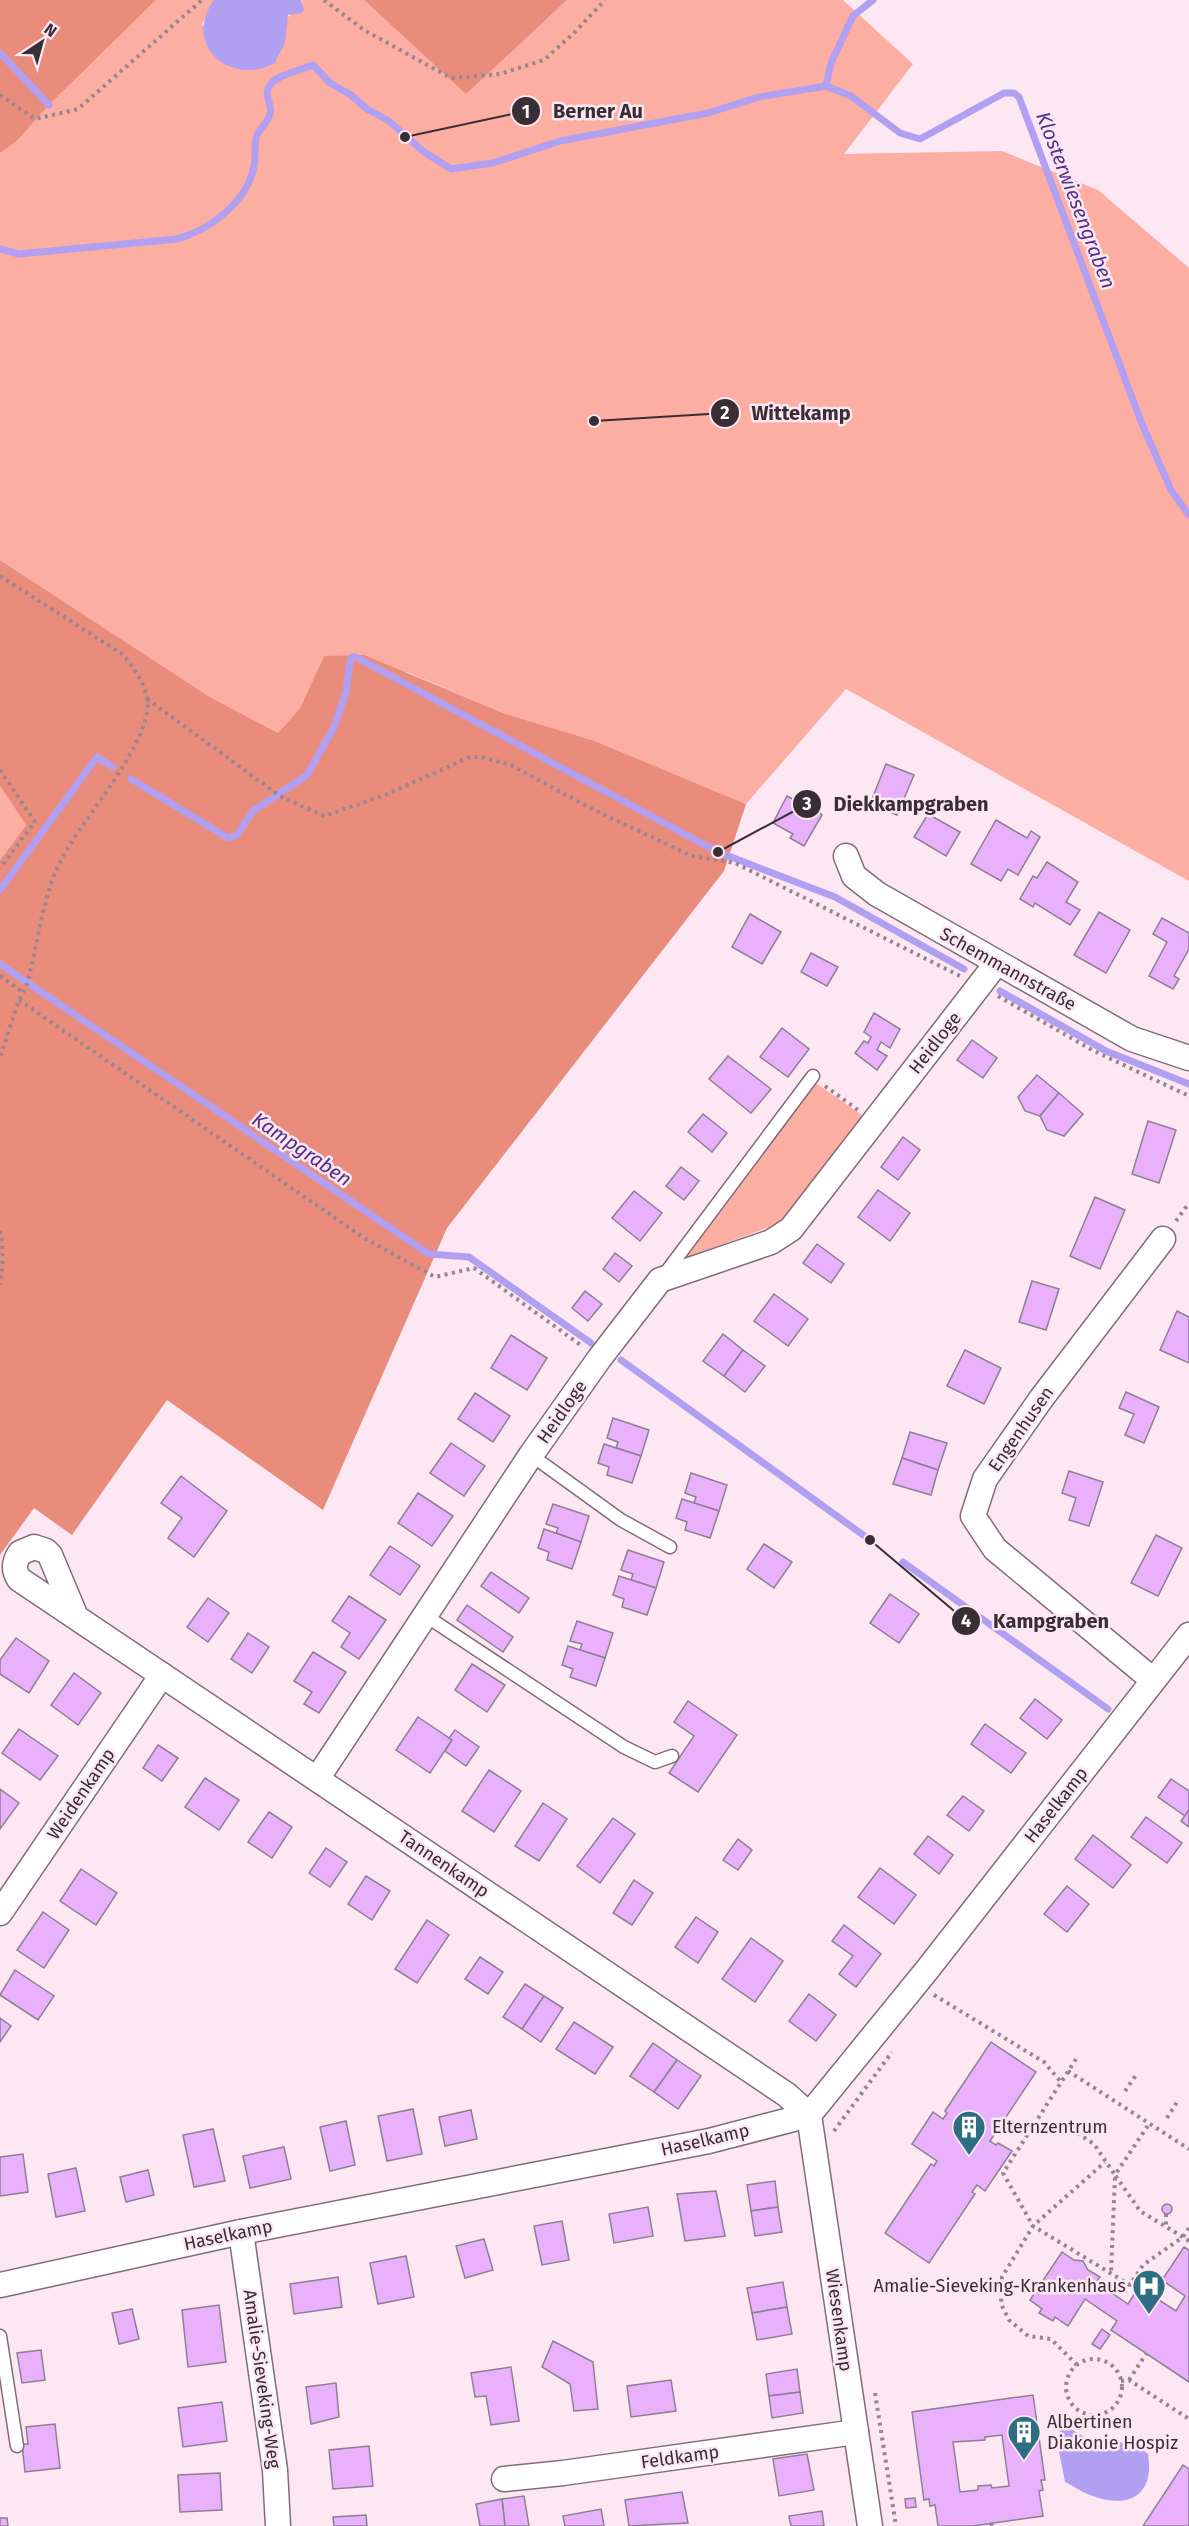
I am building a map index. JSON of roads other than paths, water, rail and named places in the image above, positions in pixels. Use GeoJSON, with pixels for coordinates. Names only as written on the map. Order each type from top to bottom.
{"type":"FeatureCollection","features":[{"type":"Feature","properties":{"kind":"street","name":"Schemmannstraße"},"geometry":{"type":"LineString","coordinates":[[846,856],[854,876],[877,894],[1132,1039],[1189,1058]]}},
{"type":"Feature","properties":{"kind":"street","name":"Heidloge"},"geometry":{"type":"LineString","coordinates":[[317,1779],[531,1455],[599,1359],[660,1280],[771,1242],[791,1228],[996,963]]}},
{"type":"Feature","properties":{"kind":"street","name":"Engenhusen"},"geometry":{"type":"LineString","coordinates":[[1153,1680],[995,1550],[974,1516],[985,1479],[991,1470],[1041,1399],[1163,1239]]}},
{"type":"Feature","properties":{"kind":"street","name":"Tannenkamp"},"geometry":{"type":"LineString","coordinates":[[76,1617],[787,2095],[809,2115]]}},
{"type":"Feature","properties":{"kind":"street","name":"Haselkamp"},"geometry":{"type":"LineString","coordinates":[[0,2285],[241,2232],[709,2141],[809,2115],[927,1970],[1189,1635]]}},
{"type":"Feature","properties":{"kind":"street","name":"Weidenkamp"},"geometry":{"type":"LineString","coordinates":[[0,1913],[162,1675]]}},
{"type":"Feature","properties":{"kind":"street","name":"Wiesenkamp"},"geometry":{"type":"LineString","coordinates":[[809,2115],[870,2526]]}},
{"type":"Feature","properties":{"kind":"street","name":"Amalie-Sieveking-Weg"},"geometry":{"type":"LineString","coordinates":[[241,2232],[275,2470],[278,2526]]}},
{"type":"Feature","properties":{"kind":"street","name":"Feldkamp"},"geometry":{"type":"LineString","coordinates":[[504,2479],[563,2473],[856,2432]]}},
{"type":"Feature","properties":{"kind":"lane"},"geometry":{"type":"LineString","coordinates":[[660,1280],[813,1076]]}},
{"type":"Feature","properties":{"kind":"lane"},"geometry":{"type":"LineString","coordinates":[[531,1455],[621,1520],[670,1547]]}},
{"type":"Feature","properties":{"kind":"lane"},"geometry":{"type":"LineString","coordinates":[[426,1616],[624,1747],[655,1762],[672,1756]]}},
{"type":"Feature","properties":{"kind":"lane"},"geometry":{"type":"LineString","coordinates":[[0,2336],[17,2446]]}},
{"type":"Feature","properties":{"kind":"waterway"},"geometry":{"type":"LineString","coordinates":[[826,86],[831,63],[853,16],[873,0]]}},
{"type":"Feature","properties":{"kind":"waterway"},"geometry":{"type":"LineString","coordinates":[[0,53],[49,105]]}},
{"type":"Feature","properties":{"kind":"waterway"},"geometry":{"type":"LineString","coordinates":[[0,249],[19,254],[177,239],[202,229],[236,202],[250,179],[255,163],[256,138],[270,114],[267,91],[271,83],[282,76],[313,65],[330,83],[351,95],[367,109],[389,121],[424,152],[451,169],[493,163],[560,141],[708,113],[759,97],[826,86]]}},
{"type":"Feature","properties":{"kind":"waterway","name":"Klosterwiesengraben"},"geometry":{"type":"LineString","coordinates":[[826,86],[851,96],[900,133],[920,139],[1004,93],[1014,93],[1019,97],[1142,424],[1171,490],[1189,515]]}},
{"type":"Feature","properties":{"kind":"waterway"},"geometry":{"type":"LineString","coordinates":[[131,779],[228,838],[237,835],[253,811],[307,775],[334,727],[346,692],[350,661],[352,657],[356,657],[718,852],[835,897],[964,969]]}},
{"type":"Feature","properties":{"kind":"waterway"},"geometry":{"type":"LineString","coordinates":[[0,890],[97,757],[113,767]]}},
{"type":"Feature","properties":{"kind":"waterway","name":"Kampgraben"},"geometry":{"type":"LineString","coordinates":[[0,964],[429,1254],[469,1257],[591,1343]]}},
{"type":"Feature","properties":{"kind":"waterway"},"geometry":{"type":"LineString","coordinates":[[1000,991],[1106,1051],[1189,1084]]}},
{"type":"Feature","properties":{"kind":"waterway","name":"Kampgraben"},"geometry":{"type":"LineString","coordinates":[[621,1360],[870,1540]]}},
{"type":"Feature","properties":{"kind":"waterway","name":"Kampgraben"},"geometry":{"type":"LineString","coordinates":[[903,1562],[1108,1709]]}},
{"type":"Feature","properties":{"kind":"place","name":"Berner Au"},"geometry":{"type":"Point","coordinates":[405,137]}},
{"type":"Feature","properties":{"kind":"place","name":"Wittekamp"},"geometry":{"type":"Point","coordinates":[594,421]}},
{"type":"Feature","properties":{"kind":"place","name":"Diekkampgraben"},"geometry":{"type":"Point","coordinates":[718,852]}},
{"type":"Feature","properties":{"kind":"place","name":"Kampgraben"},"geometry":{"type":"Point","coordinates":[870,1540]}},
{"type":"Feature","properties":{"kind":"place","name":"Elternzentrum"},"geometry":{"type":"Point","coordinates":[969,2156]}},
{"type":"Feature","properties":{"kind":"place","name":"Amalie-Sieveking-Krankenhaus"},"geometry":{"type":"Point","coordinates":[1149,2315]}},
{"type":"Feature","properties":{"kind":"place","name":"Albertinen Diakonie Hospiz"},"geometry":{"type":"Point","coordinates":[1024,2461]}}]}
